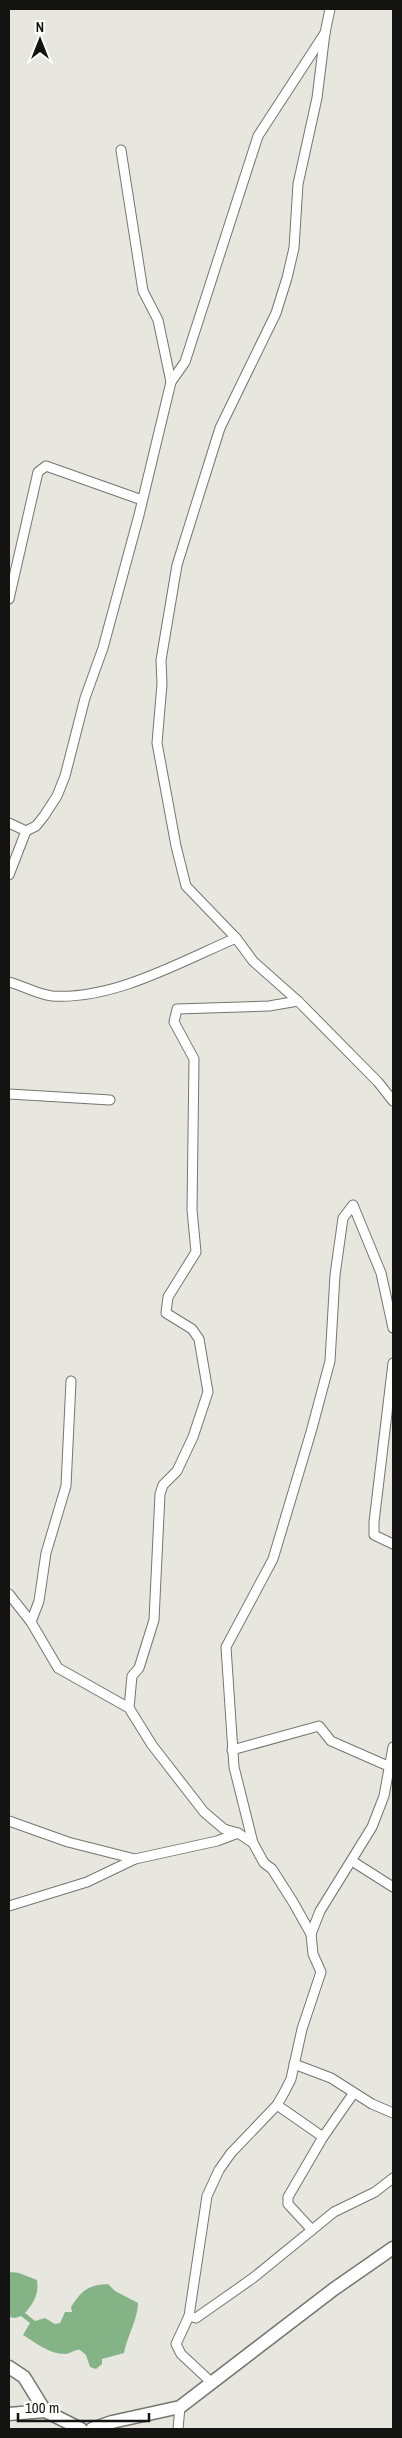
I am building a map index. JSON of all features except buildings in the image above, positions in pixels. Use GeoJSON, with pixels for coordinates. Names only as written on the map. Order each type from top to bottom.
{"type":"FeatureCollection","features":[{"type":"Feature","properties":{"kind":"street"},"geometry":{"type":"LineString","coordinates":[[330,9],[317,98],[298,184],[294,248],[287,278],[276,313],[220,428],[177,565],[161,660],[162,684],[157,743],[180,866],[186,886],[236,938],[253,961],[298,1001],[378,1082],[393,1101]]}},
{"type":"Feature","properties":{"kind":"street"},"geometry":{"type":"LineString","coordinates":[[9,875],[26,831],[36,826],[44,816],[57,796],[65,776],[142,500],[171,382],[186,362],[258,136],[325,33]]}},
{"type":"Feature","properties":{"kind":"street"},"geometry":{"type":"LineString","coordinates":[[121,150],[143,291],[158,320],[171,382]]}},
{"type":"Feature","properties":{"kind":"street"},"geometry":{"type":"LineString","coordinates":[[9,599],[38,472],[46,466],[142,500]]}},
{"type":"Feature","properties":{"kind":"street"},"geometry":{"type":"LineString","coordinates":[[9,823],[26,831]]}},
{"type":"Feature","properties":{"kind":"street"},"geometry":{"type":"LineString","coordinates":[[9,982],[40,994],[54,996],[106,991],[126,985],[236,938]]}},
{"type":"Feature","properties":{"kind":"street"},"geometry":{"type":"LineString","coordinates":[[129,1708],[132,1676],[139,1668],[154,1620],[160,1494],[163,1485],[177,1470],[193,1437],[208,1392],[199,1339],[192,1329],[166,1313],[168,1297],[196,1252],[192,1210],[194,1059],[174,1022],[177,1009],[269,1006],[298,1001]]}},
{"type":"Feature","properties":{"kind":"street"},"geometry":{"type":"LineString","coordinates":[[9,1094],[110,1100]]}},
{"type":"Feature","properties":{"kind":"street"},"geometry":{"type":"LineString","coordinates":[[211,2382],[181,2354],[176,2344],[189,2316],[207,2196],[219,2170],[231,2153],[277,2105],[291,2079],[302,2029],[321,1972],[313,1954],[310,1934],[281,1883],[272,1869],[264,1863],[253,1843],[236,1779],[232,1750],[226,1647],[273,1560],[311,1432],[330,1361],[335,1275],[343,1218],[353,1205],[381,1273],[393,1328]]}},
{"type":"Feature","properties":{"kind":"street"},"geometry":{"type":"LineString","coordinates":[[393,1363],[374,1535],[393,1544]]}},
{"type":"Feature","properties":{"kind":"street"},"geometry":{"type":"LineString","coordinates":[[31,1622],[39,1601],[46,1553],[66,1486],[70,1381]]}},
{"type":"Feature","properties":{"kind":"street"},"geometry":{"type":"LineString","coordinates":[[9,1594],[31,1622],[58,1668],[129,1708],[152,1745],[204,1812],[224,1829],[238,1833],[253,1843]]}},
{"type":"Feature","properties":{"kind":"street"},"geometry":{"type":"LineString","coordinates":[[232,1750],[319,1726],[330,1741],[388,1766]]}},
{"type":"Feature","properties":{"kind":"street"},"geometry":{"type":"LineString","coordinates":[[310,1934],[320,1911],[372,1827],[390,1781],[388,1766],[393,1747]]}},
{"type":"Feature","properties":{"kind":"street"},"geometry":{"type":"LineString","coordinates":[[9,1820],[68,1842],[135,1859]]}},
{"type":"Feature","properties":{"kind":"street"},"geometry":{"type":"LineString","coordinates":[[9,1906],[87,1882],[135,1859],[217,1841],[238,1833]]}},
{"type":"Feature","properties":{"kind":"street"},"geometry":{"type":"LineString","coordinates":[[352,1860],[393,1887]]}},
{"type":"Feature","properties":{"kind":"street"},"geometry":{"type":"LineString","coordinates":[[294,2064],[330,2078],[353,2094],[393,2113]]}},
{"type":"Feature","properties":{"kind":"street"},"geometry":{"type":"LineString","coordinates":[[312,2230],[288,2204],[288,2197],[323,2137],[353,2094]]}},
{"type":"Feature","properties":{"kind":"street"},"geometry":{"type":"LineString","coordinates":[[277,2105],[323,2137]]}},
{"type":"Feature","properties":{"kind":"street"},"geometry":{"type":"LineString","coordinates":[[189,2316],[196,2318],[224,2300],[334,2212],[375,2192],[393,2178]]}},
{"type":"Feature","properties":{"kind":"street"},"geometry":{"type":"LineString","coordinates":[[92,2429],[180,2407],[334,2288],[393,2248]]}},
{"type":"Feature","properties":{"kind":"street"},"geometry":{"type":"LineString","coordinates":[[9,2367],[24,2377],[44,2411]]}},
{"type":"Feature","properties":{"kind":"street"},"geometry":{"type":"LineString","coordinates":[[178,2429],[180,2407]]}},
{"type":"Feature","properties":{"kind":"street"},"geometry":{"type":"LineString","coordinates":[[9,2414],[44,2411],[81,2429]]}},
{"type":"Feature","properties":{"kind":"shaded area"},"geometry":{"type":"Polygon","coordinates":[[[9,2273],[37,2280],[35,2298],[25,2313],[35,2321],[45,2318],[55,2324],[60,2323],[65,2312],[72,2312],[71,2307],[79,2296],[90,2287],[95,2286],[108,2284],[115,2291],[138,2303],[138,2309],[124,2353],[102,2359],[102,2364],[96,2369],[90,2367],[86,2355],[80,2350],[59,2354],[43,2348],[23,2335],[30,2323],[21,2316],[9,2317],[9,2273]]]}}]}
